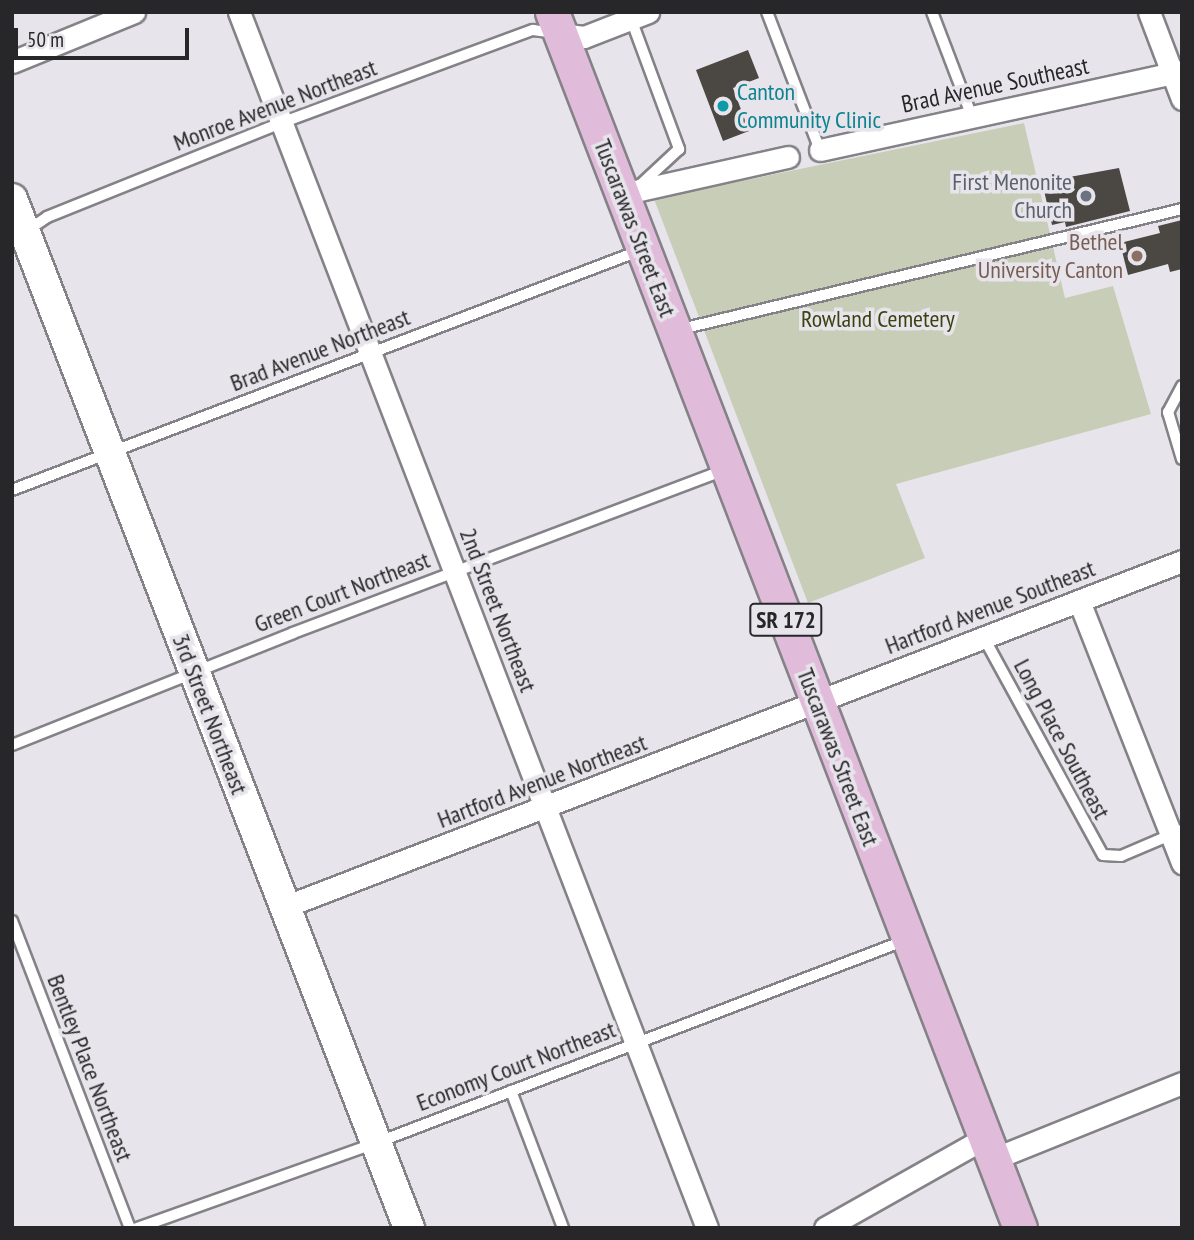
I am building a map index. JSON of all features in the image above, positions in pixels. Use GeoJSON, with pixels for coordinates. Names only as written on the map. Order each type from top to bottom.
{"type":"FeatureCollection","features":[{"type":"Feature","properties":{"kind":"main road","name":"Tuscarawas Street East"},"geometry":{"type":"LineString","coordinates":[[556,23],[628,192],[643,250],[1020,1228]]}},
{"type":"Feature","properties":{"kind":"street"},"geometry":{"type":"LineString","coordinates":[[12,61],[134,12]]}},
{"type":"Feature","properties":{"kind":"street","name":"2nd Street Northeast"},"geometry":{"type":"LineString","coordinates":[[239,12],[707,1228]]}},
{"type":"Feature","properties":{"kind":"street"},"geometry":{"type":"LineString","coordinates":[[1149,12],[1177,72],[1182,99]]}},
{"type":"Feature","properties":{"kind":"street"},"geometry":{"type":"LineString","coordinates":[[556,23],[584,37],[640,16]]}},
{"type":"Feature","properties":{"kind":"street","name":"Brad Avenue Southeast"},"geometry":{"type":"LineString","coordinates":[[820,150],[1177,72]]}},
{"type":"Feature","properties":{"kind":"street"},"geometry":{"type":"LineString","coordinates":[[628,192],[788,157]]}},
{"type":"Feature","properties":{"kind":"street","name":"3rd Street Northeast"},"geometry":{"type":"LineString","coordinates":[[12,199],[19,236],[109,453],[409,1228]]}},
{"type":"Feature","properties":{"kind":"street","name":"Hartford Avenue Southeast"},"geometry":{"type":"LineString","coordinates":[[818,703],[1182,561]]}},
{"type":"Feature","properties":{"kind":"street"},"geometry":{"type":"LineString","coordinates":[[1079,601],[1176,833],[1182,863]]}},
{"type":"Feature","properties":{"kind":"street","name":"Hartford Avenue Northeast"},"geometry":{"type":"LineString","coordinates":[[284,907],[818,703]]}},
{"type":"Feature","properties":{"kind":"street"},"geometry":{"type":"LineString","coordinates":[[825,1228],[989,1148],[1182,1083]]}},
{"type":"Feature","properties":{"kind":"lane"},"geometry":{"type":"LineString","coordinates":[[767,12],[820,150]]}},
{"type":"Feature","properties":{"kind":"lane"},"geometry":{"type":"LineString","coordinates":[[932,12],[972,117]]}},
{"type":"Feature","properties":{"kind":"lane"},"geometry":{"type":"LineString","coordinates":[[628,192],[679,149],[640,16]]}},
{"type":"Feature","properties":{"kind":"lane","name":"Monroe Avenue Northeast"},"geometry":{"type":"LineString","coordinates":[[19,236],[47,217],[281,123],[556,23]]}},
{"type":"Feature","properties":{"kind":"lane"},"geometry":{"type":"LineString","coordinates":[[674,330],[1182,209]]}},
{"type":"Feature","properties":{"kind":"lane","name":"Brad Avenue Northeast"},"geometry":{"type":"LineString","coordinates":[[12,490],[643,250]]}},
{"type":"Feature","properties":{"kind":"lane"},"geometry":{"type":"LineString","coordinates":[[1182,386],[1168,412],[1182,459]]}},
{"type":"Feature","properties":{"kind":"lane","name":"Green Court Northeast"},"geometry":{"type":"LineString","coordinates":[[12,745],[194,672],[727,469]]}},
{"type":"Feature","properties":{"kind":"lane","name":"Long Place Southeast"},"geometry":{"type":"LineString","coordinates":[[984,638],[1093,843],[1107,856],[1121,856],[1176,833]]}},
{"type":"Feature","properties":{"kind":"lane","name":"Bentley Place Northeast"},"geometry":{"type":"LineString","coordinates":[[12,921],[130,1228]]}},
{"type":"Feature","properties":{"kind":"lane","name":"Economy Court Northeast"},"geometry":{"type":"LineString","coordinates":[[137,1228],[376,1143],[908,939]]}},
{"type":"Feature","properties":{"kind":"lane"},"geometry":{"type":"LineString","coordinates":[[511,1091],[562,1228]]}},
{"type":"Feature","properties":{"kind":"green space","name":"Rowland Cemetery"},"geometry":{"type":"Polygon","coordinates":[[[1024,123],[1065,298],[1113,286],[1151,414],[896,484],[925,558],[808,603],[654,199],[1024,123]]]}},
{"type":"Feature","properties":{"kind":"building","name":"Canton Community Clinic"},"geometry":{"type":"Polygon","coordinates":[[[748,50],[759,78],[733,88],[749,131],[723,141],[696,70],[748,50]]]}},
{"type":"Feature","properties":{"kind":"building","name":"First Menonite Church"},"geometry":{"type":"Polygon","coordinates":[[[1119,168],[1130,211],[1066,227],[1065,222],[1052,225],[1042,182],[1119,168]]]}},
{"type":"Feature","properties":{"kind":"building"},"geometry":{"type":"Polygon","coordinates":[[[1182,220],[1182,269],[1170,272],[1168,264],[1128,275],[1120,243],[1160,233],[1158,226],[1182,220]]]}},
{"type":"Feature","properties":{"kind":"place","name":"Canton Community Clinic"},"geometry":{"type":"Point","coordinates":[723,106]}},
{"type":"Feature","properties":{"kind":"place","name":"First Menonite Church"},"geometry":{"type":"Point","coordinates":[1086,196]}},
{"type":"Feature","properties":{"kind":"place","name":"Bethel University Canton"},"geometry":{"type":"Point","coordinates":[1137,256]}}]}
